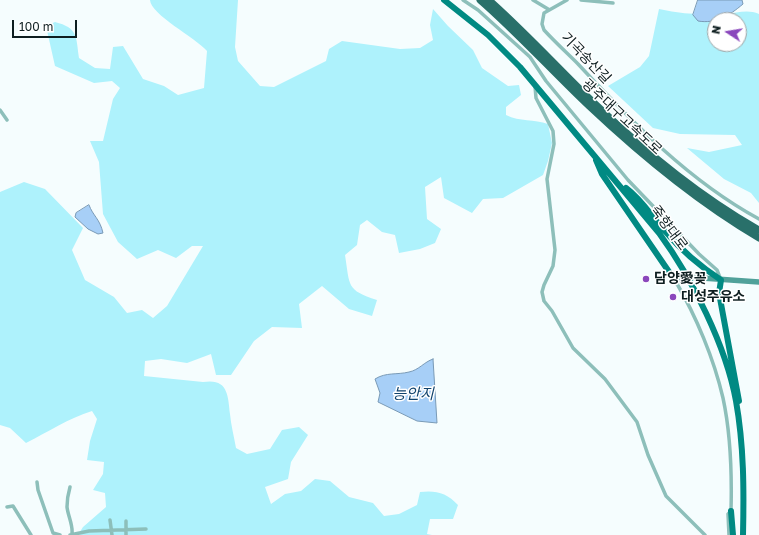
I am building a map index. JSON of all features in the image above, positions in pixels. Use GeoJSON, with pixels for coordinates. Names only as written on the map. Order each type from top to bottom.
{"type":"FeatureCollection","features":[{"type":"Feature","properties":{"kind":"highway","name":"광주대구고속도로"},"geometry":{"type":"LineString","coordinates":[[480,0],[520,36],[588,105],[653,164],[710,208],[759,238]]}},
{"type":"Feature","properties":{"kind":"highway","name":"광주대구고속도로"},"geometry":{"type":"LineString","coordinates":[[489,0],[593,101],[657,160],[714,202],[759,230]]}},
{"type":"Feature","properties":{"kind":"main road","name":"죽향대로"},"geometry":{"type":"LineString","coordinates":[[444,0],[488,35],[535,85],[660,233],[676,255],[714,333],[728,371],[738,419],[744,486],[743,535]]}},
{"type":"Feature","properties":{"kind":"main road"},"geometry":{"type":"LineString","coordinates":[[594,155],[602,174],[676,282]]}},
{"type":"Feature","properties":{"kind":"main road"},"geometry":{"type":"LineString","coordinates":[[618,183],[632,193],[677,244],[708,272],[721,280],[718,288],[740,401],[738,419]]}},
{"type":"Feature","properties":{"kind":"main road"},"geometry":{"type":"LineString","coordinates":[[731,511],[733,535]]}},
{"type":"Feature","properties":{"kind":"street"},"geometry":{"type":"LineString","coordinates":[[463,0],[478,10],[530,58],[546,81],[628,180],[693,249],[717,270],[721,280]]}},
{"type":"Feature","properties":{"kind":"street"},"geometry":{"type":"LineString","coordinates":[[533,0],[548,9],[568,0]]}},
{"type":"Feature","properties":{"kind":"street"},"geometry":{"type":"LineString","coordinates":[[581,0],[613,3]]}},
{"type":"Feature","properties":{"kind":"street","name":"기곡송산길"},"geometry":{"type":"LineString","coordinates":[[548,9],[542,17],[544,30],[609,97],[662,148],[704,183],[733,204],[759,219]]}},
{"type":"Feature","properties":{"kind":"street"},"geometry":{"type":"LineString","coordinates":[[535,85],[536,98],[553,131],[554,144],[548,178],[555,250],[553,266],[542,292],[544,301],[552,311],[573,348],[605,379],[637,422],[648,455],[666,496],[705,535]]}},
{"type":"Feature","properties":{"kind":"street"},"geometry":{"type":"LineString","coordinates":[[0,110],[7,120]]}},
{"type":"Feature","properties":{"kind":"street"},"geometry":{"type":"LineString","coordinates":[[729,535],[728,514],[731,511],[731,466],[723,397],[713,366],[696,323],[676,282],[688,277],[759,282]]}},
{"type":"Feature","properties":{"kind":"street"},"geometry":{"type":"LineString","coordinates":[[37,482],[38,490],[52,534],[60,535]]}},
{"type":"Feature","properties":{"kind":"street"},"geometry":{"type":"LineString","coordinates":[[70,487],[67,498],[67,507],[73,528],[71,534],[96,530],[146,529]]}},
{"type":"Feature","properties":{"kind":"street"},"geometry":{"type":"LineString","coordinates":[[7,507],[13,506],[31,535]]}},
{"type":"Feature","properties":{"kind":"street"},"geometry":{"type":"LineString","coordinates":[[110,520],[110,530],[112,535]]}},
{"type":"Feature","properties":{"kind":"street"},"geometry":{"type":"LineString","coordinates":[[126,520],[126,535]]}},
{"type":"Feature","properties":{"kind":"street"},"geometry":{"type":"LineString","coordinates":[[96,530],[99,535]]}},
{"type":"Feature","properties":{"kind":"shaded area"},"geometry":{"type":"Polygon","coordinates":[[[150,0],[238,0],[235,47],[238,61],[260,86],[274,87],[326,61],[329,49],[342,41],[400,49],[420,48],[433,40],[430,25],[433,9],[473,50],[482,68],[508,86],[519,85],[521,95],[506,107],[506,115],[516,119],[538,121],[548,124],[552,143],[543,175],[503,198],[483,199],[472,213],[444,198],[441,177],[425,187],[427,219],[441,229],[435,243],[420,249],[399,253],[395,235],[382,232],[367,220],[360,225],[357,245],[345,255],[351,285],[360,293],[377,300],[372,316],[349,309],[322,286],[299,304],[302,328],[272,327],[254,341],[231,375],[216,375],[211,354],[187,363],[161,359],[145,361],[144,376],[203,382],[211,381],[222,385],[227,394],[236,448],[247,454],[270,449],[282,430],[299,427],[308,435],[291,462],[288,479],[265,487],[271,504],[285,494],[301,491],[315,479],[330,481],[349,497],[373,503],[384,516],[399,514],[417,505],[420,492],[436,492],[445,495],[458,505],[453,519],[430,519],[427,534],[432,535],[78,535],[83,527],[106,507],[105,493],[93,490],[103,474],[104,462],[87,460],[90,441],[97,419],[92,411],[67,421],[26,443],[10,428],[0,425],[0,192],[24,182],[45,189],[83,228],[72,250],[85,280],[114,297],[127,313],[142,310],[153,318],[167,306],[203,246],[192,246],[176,258],[158,250],[137,259],[118,242],[103,214],[99,162],[90,141],[103,141],[113,99],[120,88],[112,81],[94,83],[55,66],[46,26],[55,22],[63,24],[72,30],[76,39],[79,58],[95,68],[110,69],[113,47],[123,46],[143,79],[164,86],[178,95],[204,88],[207,51],[165,19],[152,6],[150,0]]]}},
{"type":"Feature","properties":{"kind":"shaded area"},"geometry":{"type":"Polygon","coordinates":[[[659,9],[676,12],[707,14],[707,52],[747,52],[747,12],[759,14],[759,203],[751,193],[724,179],[687,148],[709,152],[742,145],[735,135],[680,134],[653,128],[608,86],[640,67],[649,56],[659,9]]]}},
{"type":"Feature","properties":{"kind":"water"},"geometry":{"type":"Polygon","coordinates":[[[698,0],[742,0],[743,4],[732,12],[707,12],[707,22],[698,21],[693,15],[698,0]]]}},
{"type":"Feature","properties":{"kind":"water"},"geometry":{"type":"Polygon","coordinates":[[[89,205],[100,224],[103,233],[98,234],[88,229],[75,217],[76,213],[89,205]]]}},
{"type":"Feature","properties":{"kind":"water","name":"능안지"},"geometry":{"type":"Polygon","coordinates":[[[433,359],[437,423],[417,421],[378,402],[380,393],[375,379],[383,375],[413,371],[433,359]]]}},
{"type":"Feature","properties":{"kind":"place","name":"담양愛꽂"},"geometry":{"type":"Point","coordinates":[646,279]}},
{"type":"Feature","properties":{"kind":"place","name":"대성주유소"},"geometry":{"type":"Point","coordinates":[673,297]}}]}
